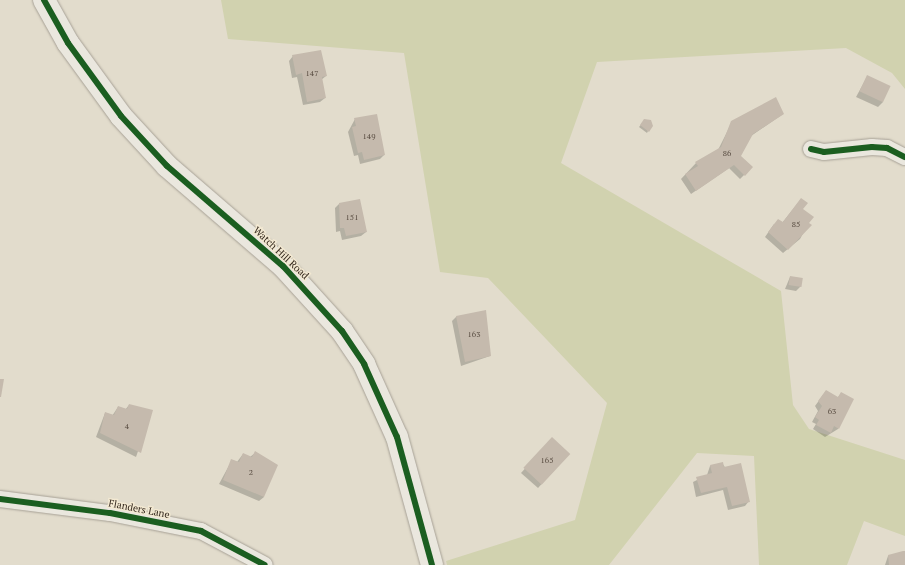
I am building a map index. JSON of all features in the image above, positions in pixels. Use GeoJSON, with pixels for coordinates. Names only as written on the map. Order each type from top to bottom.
{"type":"FeatureCollection","features":[{"type":"Feature","properties":{"kind":"street","name":"Watch Hill Road"},"geometry":{"type":"LineString","coordinates":[[44,0],[68,43],[121,116],[167,166],[282,266],[342,331],[364,364],[397,437],[432,565]]}},
{"type":"Feature","properties":{"kind":"street"},"geometry":{"type":"LineString","coordinates":[[811,149],[824,152],[872,147],[887,148],[905,157]]}},
{"type":"Feature","properties":{"kind":"street","name":"Flanders Lane"},"geometry":{"type":"LineString","coordinates":[[0,499],[110,513],[201,531],[266,565]]}},
{"type":"Feature","properties":{"kind":"green space"},"geometry":{"type":"Polygon","coordinates":[[[221,0],[905,0],[905,89],[892,73],[846,48],[597,62],[561,163],[781,291],[793,405],[809,429],[905,460],[905,536],[864,521],[847,565],[759,565],[754,456],[697,453],[609,565],[447,565],[446,561],[575,520],[607,403],[488,278],[440,272],[404,53],[228,39],[221,0]]]}},
{"type":"Feature","properties":{"kind":"building"},"geometry":{"type":"Polygon","coordinates":[[[321,50],[327,76],[322,77],[326,98],[307,102],[302,73],[296,75],[292,55],[321,50]]]}},
{"type":"Feature","properties":{"kind":"building"},"geometry":{"type":"Polygon","coordinates":[[[867,75],[891,86],[883,102],[859,91],[867,75]]]}},
{"type":"Feature","properties":{"kind":"building"},"geometry":{"type":"Polygon","coordinates":[[[776,97],[784,114],[753,134],[741,156],[753,167],[745,176],[734,165],[696,191],[685,174],[698,166],[695,162],[721,147],[731,121],[776,97]]]}},
{"type":"Feature","properties":{"kind":"building"},"geometry":{"type":"Polygon","coordinates":[[[377,114],[385,155],[364,160],[362,152],[358,153],[352,127],[356,126],[354,118],[377,114]]]}},
{"type":"Feature","properties":{"kind":"building"},"geometry":{"type":"Polygon","coordinates":[[[644,119],[651,120],[653,126],[649,132],[640,125],[644,119]]]}},
{"type":"Feature","properties":{"kind":"building"},"geometry":{"type":"Polygon","coordinates":[[[801,198],[808,203],[803,209],[814,217],[809,223],[812,225],[788,250],[768,232],[778,219],[783,222],[801,198]]]}},
{"type":"Feature","properties":{"kind":"building"},"geometry":{"type":"Polygon","coordinates":[[[360,199],[367,232],[346,236],[344,228],[340,228],[339,203],[360,199]]]}},
{"type":"Feature","properties":{"kind":"building"},"geometry":{"type":"Polygon","coordinates":[[[790,276],[803,278],[801,287],[789,285],[790,276]]]}},
{"type":"Feature","properties":{"kind":"building"},"geometry":{"type":"Polygon","coordinates":[[[486,310],[491,356],[465,362],[456,316],[486,310]]]}},
{"type":"Feature","properties":{"kind":"building"},"geometry":{"type":"Polygon","coordinates":[[[0,379],[4,379],[1,397],[0,397],[0,379]]]}},
{"type":"Feature","properties":{"kind":"building"},"geometry":{"type":"Polygon","coordinates":[[[826,390],[838,397],[841,392],[854,399],[839,429],[834,426],[831,433],[816,425],[819,420],[815,417],[822,406],[818,401],[826,390]]]}},
{"type":"Feature","properties":{"kind":"building"},"geometry":{"type":"Polygon","coordinates":[[[129,404],[153,410],[141,453],[100,433],[105,412],[114,415],[118,406],[127,409],[129,404]]]}},
{"type":"Feature","properties":{"kind":"building"},"geometry":{"type":"Polygon","coordinates":[[[552,437],[570,454],[542,485],[523,468],[552,437]]]}},
{"type":"Feature","properties":{"kind":"building"},"geometry":{"type":"Polygon","coordinates":[[[255,451],[278,465],[264,497],[223,480],[231,459],[239,462],[243,453],[252,457],[255,451]]]}},
{"type":"Feature","properties":{"kind":"building"},"geometry":{"type":"Polygon","coordinates":[[[723,462],[724,467],[741,463],[750,502],[732,506],[727,487],[701,493],[696,477],[712,473],[710,465],[723,462]]]}},
{"type":"Feature","properties":{"kind":"building"},"geometry":{"type":"Polygon","coordinates":[[[905,551],[905,565],[889,565],[888,555],[905,551]]]}},
{"type":"Feature","properties":{"kind":"cycle path"},"geometry":{"type":"LineString","coordinates":[[44,0],[68,43],[121,116],[167,166],[283,266],[342,331],[364,364],[397,437],[432,565]]}},
{"type":"Feature","properties":{"kind":"cycle path"},"geometry":{"type":"LineString","coordinates":[[811,149],[824,152],[872,147],[887,148],[905,157]]}},
{"type":"Feature","properties":{"kind":"cycle path"},"geometry":{"type":"LineString","coordinates":[[0,499],[110,513],[201,531],[265,565]]}}]}
